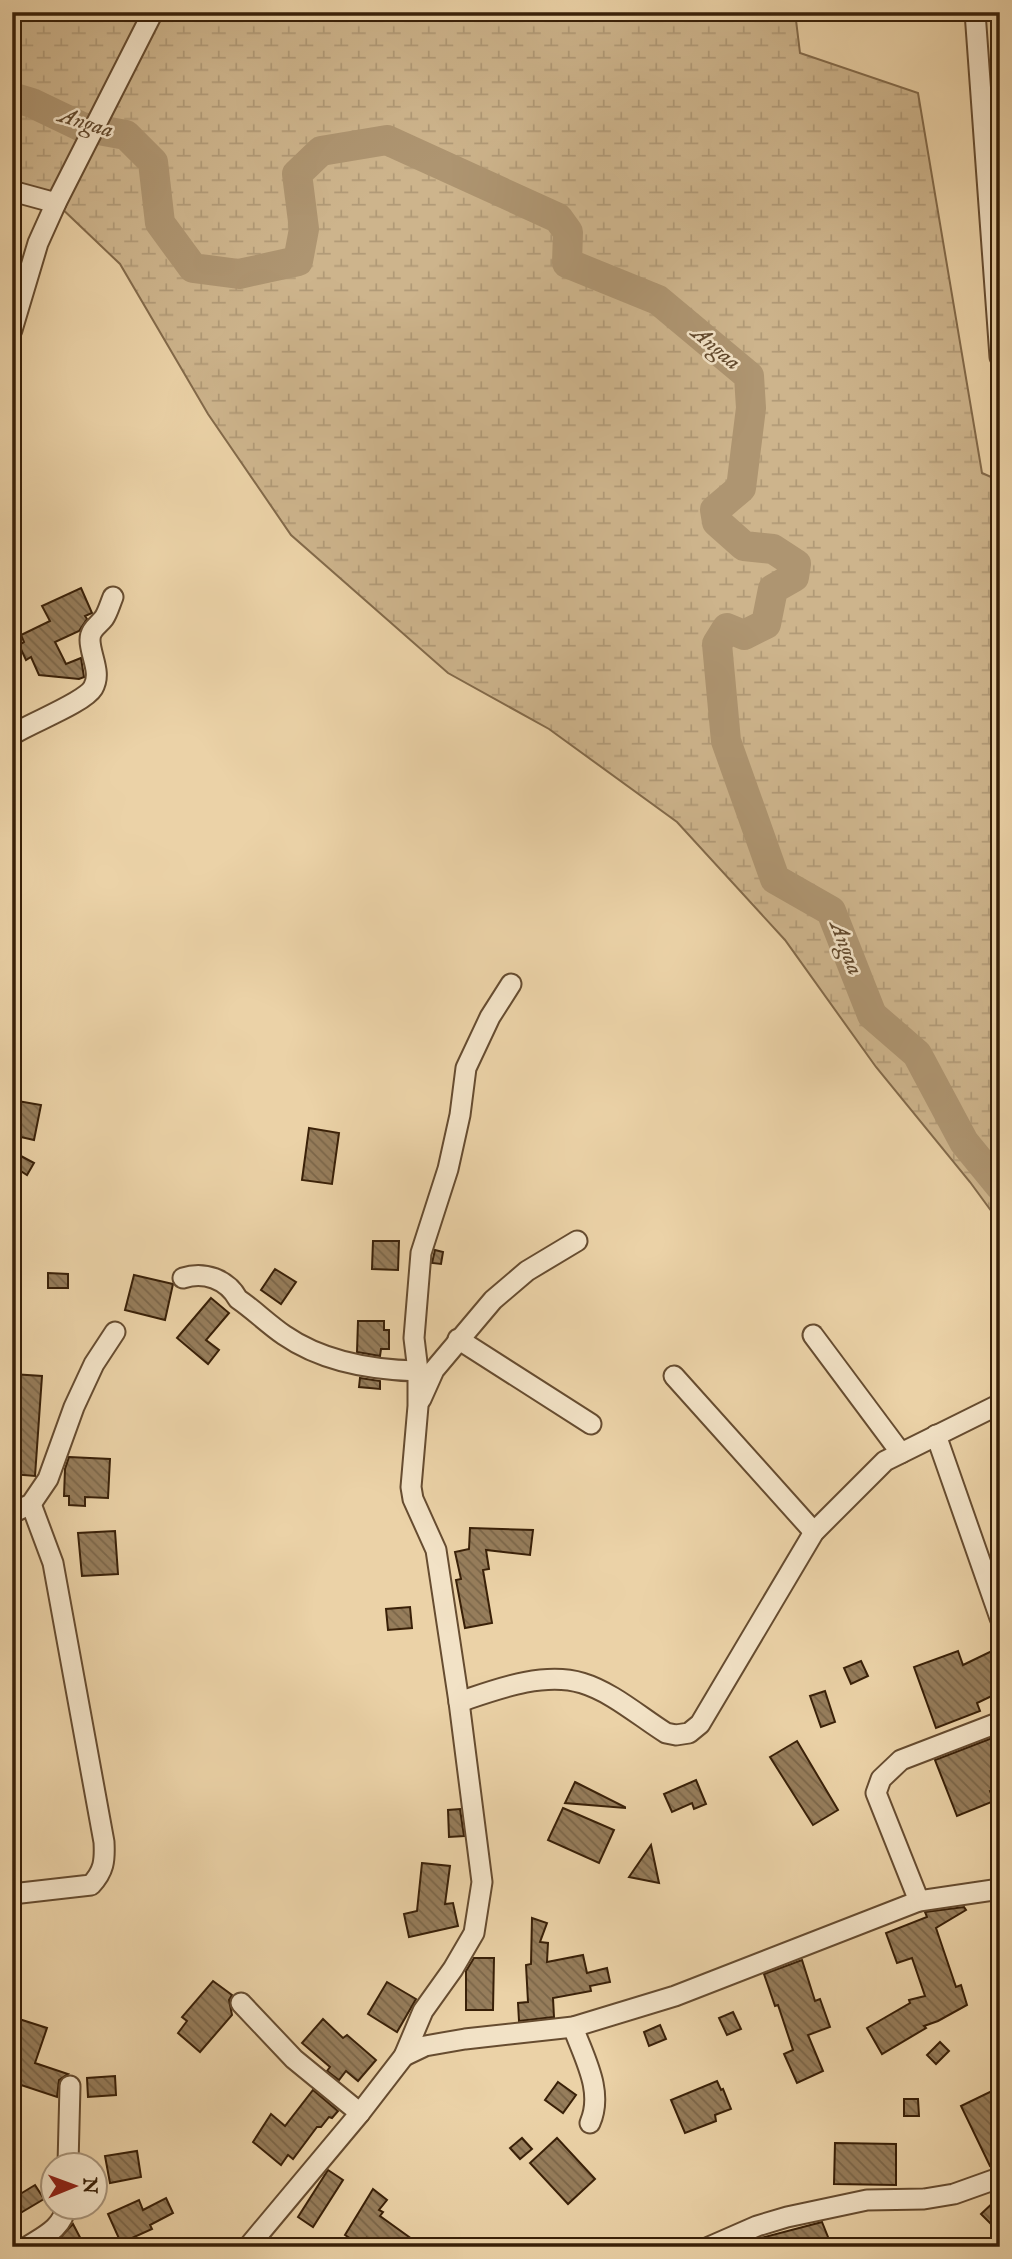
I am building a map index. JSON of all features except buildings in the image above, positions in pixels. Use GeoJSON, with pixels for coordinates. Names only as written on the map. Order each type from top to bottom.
{"type":"FeatureCollection","features":[{"type":"Feature","properties":{"kind":"street"},"geometry":{"type":"LineString","coordinates":[[12,330],[38,243],[153,12]]}},
{"type":"Feature","properties":{"kind":"street"},"geometry":{"type":"LineString","coordinates":[[975,12],[1000,357]]}},
{"type":"Feature","properties":{"kind":"street"},"geometry":{"type":"LineString","coordinates":[[12,191],[56,203]]}},
{"type":"Feature","properties":{"kind":"street"},"geometry":{"type":"LineString","coordinates":[[12,735],[82,699],[94,687],[96,665],[90,639],[93,629],[104,617],[113,597]]}},
{"type":"Feature","properties":{"kind":"street"},"geometry":{"type":"LineString","coordinates":[[248,2247],[404,2056],[423,2011],[453,1969],[474,1933],[482,1882],[459,1702],[436,1550],[411,1487],[418,1406],[414,1338],[421,1253],[448,1169],[460,1115],[466,1068],[490,1017],[511,984]]}},
{"type":"Feature","properties":{"kind":"street"},"geometry":{"type":"LineString","coordinates":[[418,1406],[434,1370],[493,1300],[527,1271],[577,1241]]}},
{"type":"Feature","properties":{"kind":"street"},"geometry":{"type":"LineString","coordinates":[[183,1278],[191,1275],[218,1278],[234,1292],[237,1299],[284,1335],[324,1357],[389,1370],[418,1371]]}},
{"type":"Feature","properties":{"kind":"street"},"geometry":{"type":"LineString","coordinates":[[12,1513],[31,1504],[48,1479],[74,1407],[94,1364],[115,1332]]}},
{"type":"Feature","properties":{"kind":"street"},"geometry":{"type":"LineString","coordinates":[[813,1335],[901,1453]]}},
{"type":"Feature","properties":{"kind":"street"},"geometry":{"type":"LineString","coordinates":[[458,1339],[591,1424]]}},
{"type":"Feature","properties":{"kind":"street"},"geometry":{"type":"LineString","coordinates":[[674,1376],[814,1532]]}},
{"type":"Feature","properties":{"kind":"street"},"geometry":{"type":"LineString","coordinates":[[459,1702],[492,1691],[527,1684],[553,1680],[579,1682],[598,1690],[666,1733],[689,1733],[700,1724],[727,1682],[814,1532],[885,1461],[1000,1404]]}},
{"type":"Feature","properties":{"kind":"street"},"geometry":{"type":"LineString","coordinates":[[936,1435],[1000,1618]]}},
{"type":"Feature","properties":{"kind":"street"},"geometry":{"type":"LineString","coordinates":[[12,1894],[91,1885],[102,1872],[105,1860],[102,1829],[53,1563],[31,1504]]}},
{"type":"Feature","properties":{"kind":"street"},"geometry":{"type":"LineString","coordinates":[[919,1901],[876,1793],[881,1779],[901,1760],[1000,1722]]}},
{"type":"Feature","properties":{"kind":"street"},"geometry":{"type":"LineString","coordinates":[[404,2056],[425,2046],[465,2039],[573,2027],[675,1996],[919,1901],[1000,1889]]}},
{"type":"Feature","properties":{"kind":"street"},"geometry":{"type":"LineString","coordinates":[[242,2003],[294,2059],[360,2113]]}},
{"type":"Feature","properties":{"kind":"street"},"geometry":{"type":"LineString","coordinates":[[573,2027],[594,2085],[596,2109],[590,2123]]}},
{"type":"Feature","properties":{"kind":"street"},"geometry":{"type":"LineString","coordinates":[[69,2150],[71,2085]]}},
{"type":"Feature","properties":{"kind":"street"},"geometry":{"type":"LineString","coordinates":[[709,2247],[718,2241],[787,2217],[867,2200],[924,2199],[954,2194],[996,2179]]}},
{"type":"Feature","properties":{"kind":"street"},"geometry":{"type":"LineString","coordinates":[[27,2247],[59,2226],[63,2220]]}},
{"type":"Feature","properties":{"kind":"green space"},"geometry":{"type":"Polygon","coordinates":[[[12,12],[795,12],[800,53],[918,93],[982,473],[1000,481],[1000,1223],[876,1067],[785,940],[677,822],[549,729],[448,673],[291,535],[208,414],[120,264],[56,203],[12,191],[12,12]]]}},
{"type":"Feature","properties":{"kind":"waterway","name":"Angaa"},"geometry":{"type":"LineString","coordinates":[[12,97],[32,103],[82,127],[126,135],[153,162],[160,223],[193,268],[239,274],[298,261],[304,229],[297,174],[321,151],[387,140],[558,218],[568,232],[567,263],[658,300],[749,376],[751,408],[741,488],[715,510],[717,522],[744,546],[773,549],[796,564],[794,577],[773,589],[766,624],[744,635],[727,628],[717,644],[726,741],[775,879],[831,911],[872,1015],[917,1054],[964,1142],[1000,1186]]}}]}
